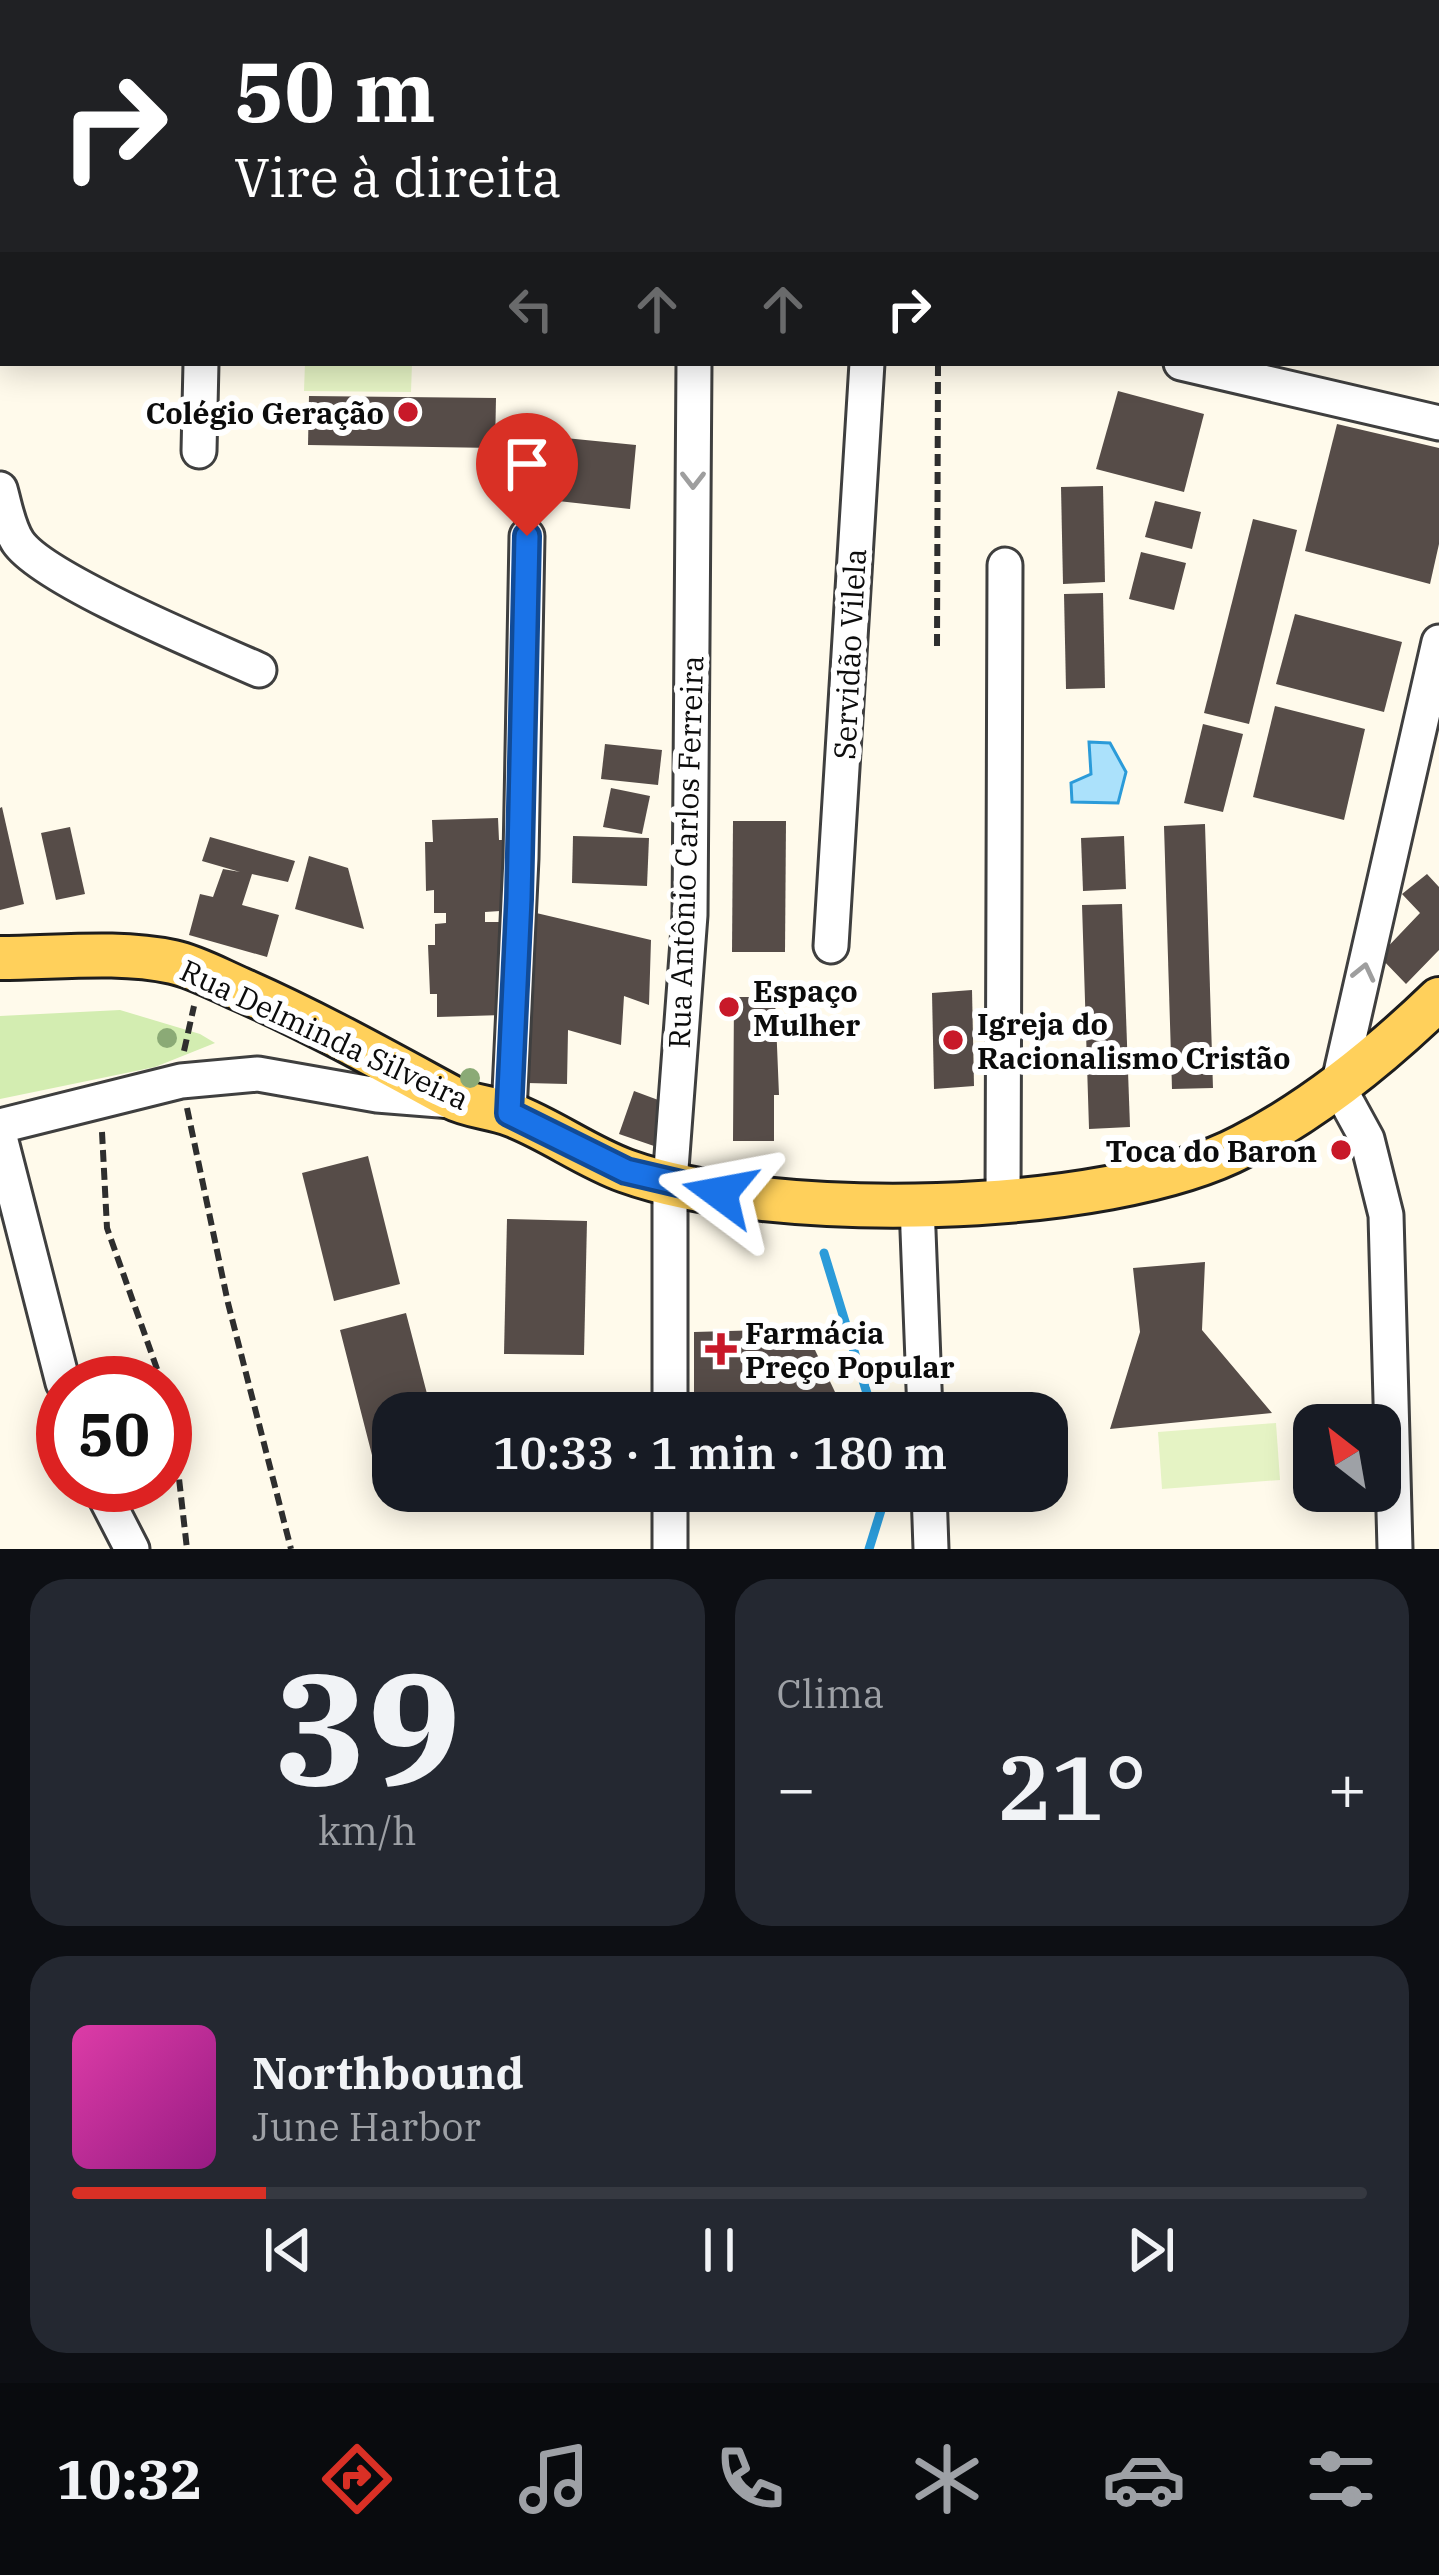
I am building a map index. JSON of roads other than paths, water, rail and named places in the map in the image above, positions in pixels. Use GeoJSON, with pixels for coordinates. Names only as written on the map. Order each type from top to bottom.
{"type":"FeatureCollection","features":[{"type":"Feature","properties":{"kind":"main road","name":"Rua Delminda Silveira"},"geometry":{"type":"LineString","coordinates":[[0,958],[118,957],[173,962],[310,1021],[459,1101],[509,1113],[626,1171],[780,1202],[917,1205],[1003,1201],[1131,1185],[1205,1163],[1242,1147],[1338,1086],[1439,999]]}},
{"type":"Feature","properties":{"kind":"street"},"geometry":{"type":"LineString","coordinates":[[199,451],[201,366]]}},
{"type":"Feature","properties":{"kind":"street","name":"Rua Antônio Carlos Ferreira"},"geometry":{"type":"LineString","coordinates":[[670,1392],[670,1182],[689,915],[694,366]]}},
{"type":"Feature","properties":{"kind":"street","name":"Servidão Vilela"},"geometry":{"type":"LineString","coordinates":[[831,946],[867,366]]}},
{"type":"Feature","properties":{"kind":"street"},"geometry":{"type":"LineString","coordinates":[[1194,366],[1439,424]]}},
{"type":"Feature","properties":{"kind":"street"},"geometry":{"type":"LineString","coordinates":[[0,489],[5,528],[30,556],[259,670]]}},
{"type":"Feature","properties":{"kind":"street"},"geometry":{"type":"LineString","coordinates":[[509,1113],[520,880],[527,536]]}},
{"type":"Feature","properties":{"kind":"street"},"geometry":{"type":"LineString","coordinates":[[1003,1201],[1005,565]]}},
{"type":"Feature","properties":{"kind":"street"},"geometry":{"type":"LineString","coordinates":[[1395,1549],[1386,1215],[1367,1139],[1338,1086],[1439,642]]}},
{"type":"Feature","properties":{"kind":"street"},"geometry":{"type":"LineString","coordinates":[[0,1126],[179,1081],[258,1074],[377,1095],[459,1101]]}},
{"type":"Feature","properties":{"kind":"street"},"geometry":{"type":"LineString","coordinates":[[0,1137],[56,1356]]}},
{"type":"Feature","properties":{"kind":"street"},"geometry":{"type":"LineString","coordinates":[[917,1205],[925,1392]]}},
{"type":"Feature","properties":{"kind":"street"},"geometry":{"type":"LineString","coordinates":[[113,1512],[132,1549]]}},
{"type":"Feature","properties":{"kind":"street"},"geometry":{"type":"LineString","coordinates":[[670,1512],[670,1549]]}},
{"type":"Feature","properties":{"kind":"street"},"geometry":{"type":"LineString","coordinates":[[930,1512],[931,1549]]}},
{"type":"Feature","properties":{"kind":"water"},"geometry":{"type":"Polygon","coordinates":[[[1089,742],[1110,743],[1126,772],[1118,803],[1072,802],[1071,783],[1091,774],[1089,742]]]}},
{"type":"Feature","properties":{"kind":"waterway"},"geometry":{"type":"LineString","coordinates":[[824,1253],[867,1392]]}},
{"type":"Feature","properties":{"kind":"waterway"},"geometry":{"type":"LineString","coordinates":[[869,1549],[880,1512]]}},
{"type":"Feature","properties":{"kind":"place","name":"Colégio Geração"},"geometry":{"type":"Point","coordinates":[408,412]}},
{"type":"Feature","properties":{"kind":"place","name":"Espaço Mulher"},"geometry":{"type":"Point","coordinates":[729,1007]}},
{"type":"Feature","properties":{"kind":"place","name":"Igreja do Racionalismo Cristão"},"geometry":{"type":"Point","coordinates":[953,1040]}},
{"type":"Feature","properties":{"kind":"place","name":"Toca do Baron"},"geometry":{"type":"Point","coordinates":[1341,1150]}},
{"type":"Feature","properties":{"kind":"place","name":"Farmácia Preço Popular"},"geometry":{"type":"Point","coordinates":[721,1349]}}]}
